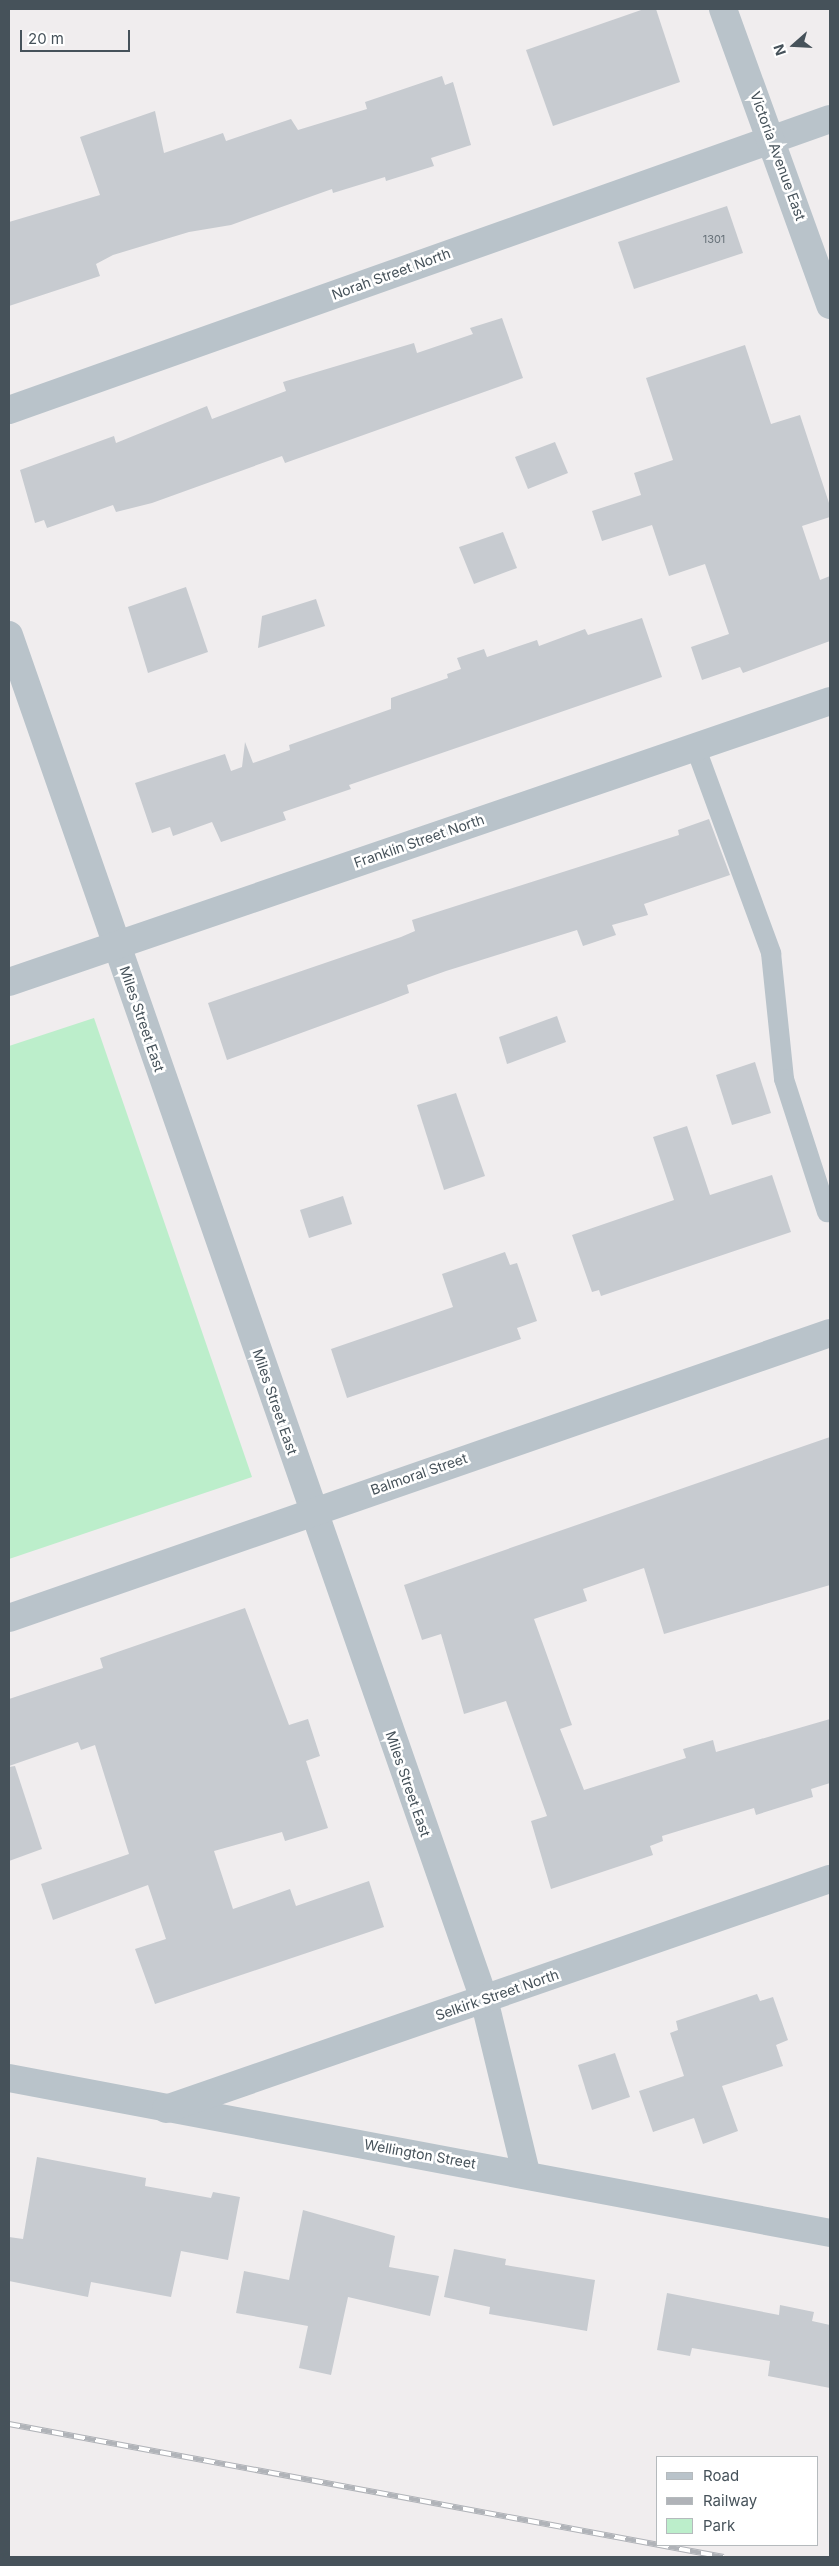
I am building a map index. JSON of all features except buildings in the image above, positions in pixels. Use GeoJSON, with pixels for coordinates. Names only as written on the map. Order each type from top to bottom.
{"type":"FeatureCollection","features":[{"type":"Feature","properties":{"kind":"street","name":"Victoria Avenue East"},"geometry":{"type":"LineString","coordinates":[[724,9],[773,139],[830,305]]}},
{"type":"Feature","properties":{"kind":"street","name":"Norah Street North"},"geometry":{"type":"LineString","coordinates":[[9,410],[830,118]]}},
{"type":"Feature","properties":{"kind":"street","name":"Miles Street East"},"geometry":{"type":"LineString","coordinates":[[9,635],[18,688],[116,945],[484,2000],[526,2172]]}},
{"type":"Feature","properties":{"kind":"street","name":"Franklin Street North"},"geometry":{"type":"LineString","coordinates":[[9,982],[830,701]]}},
{"type":"Feature","properties":{"kind":"street","name":"Balmoral Street"},"geometry":{"type":"LineString","coordinates":[[9,1618],[312,1510],[830,1333]]}},
{"type":"Feature","properties":{"kind":"street","name":"Selkirk Street North"},"geometry":{"type":"LineString","coordinates":[[164,2110],[830,1879]]}},
{"type":"Feature","properties":{"kind":"street","name":"Wellington Street"},"geometry":{"type":"LineString","coordinates":[[9,2078],[164,2110],[526,2172],[830,2232]]}},
{"type":"Feature","properties":{"kind":"lane"},"geometry":{"type":"LineString","coordinates":[[695,746],[771,953],[784,1079],[826,1212]]}},
{"type":"Feature","properties":{"kind":"green space"},"geometry":{"type":"Polygon","coordinates":[[[94,1018],[252,1477],[9,1559],[9,1046],[94,1018]]]}},
{"type":"Feature","properties":{"kind":"railway"},"geometry":{"type":"LineString","coordinates":[[9,2424],[656,2544]]}},
{"type":"Feature","properties":{"kind":"railway"},"geometry":{"type":"LineString","coordinates":[[665,2546],[724,2557]]}}]}
